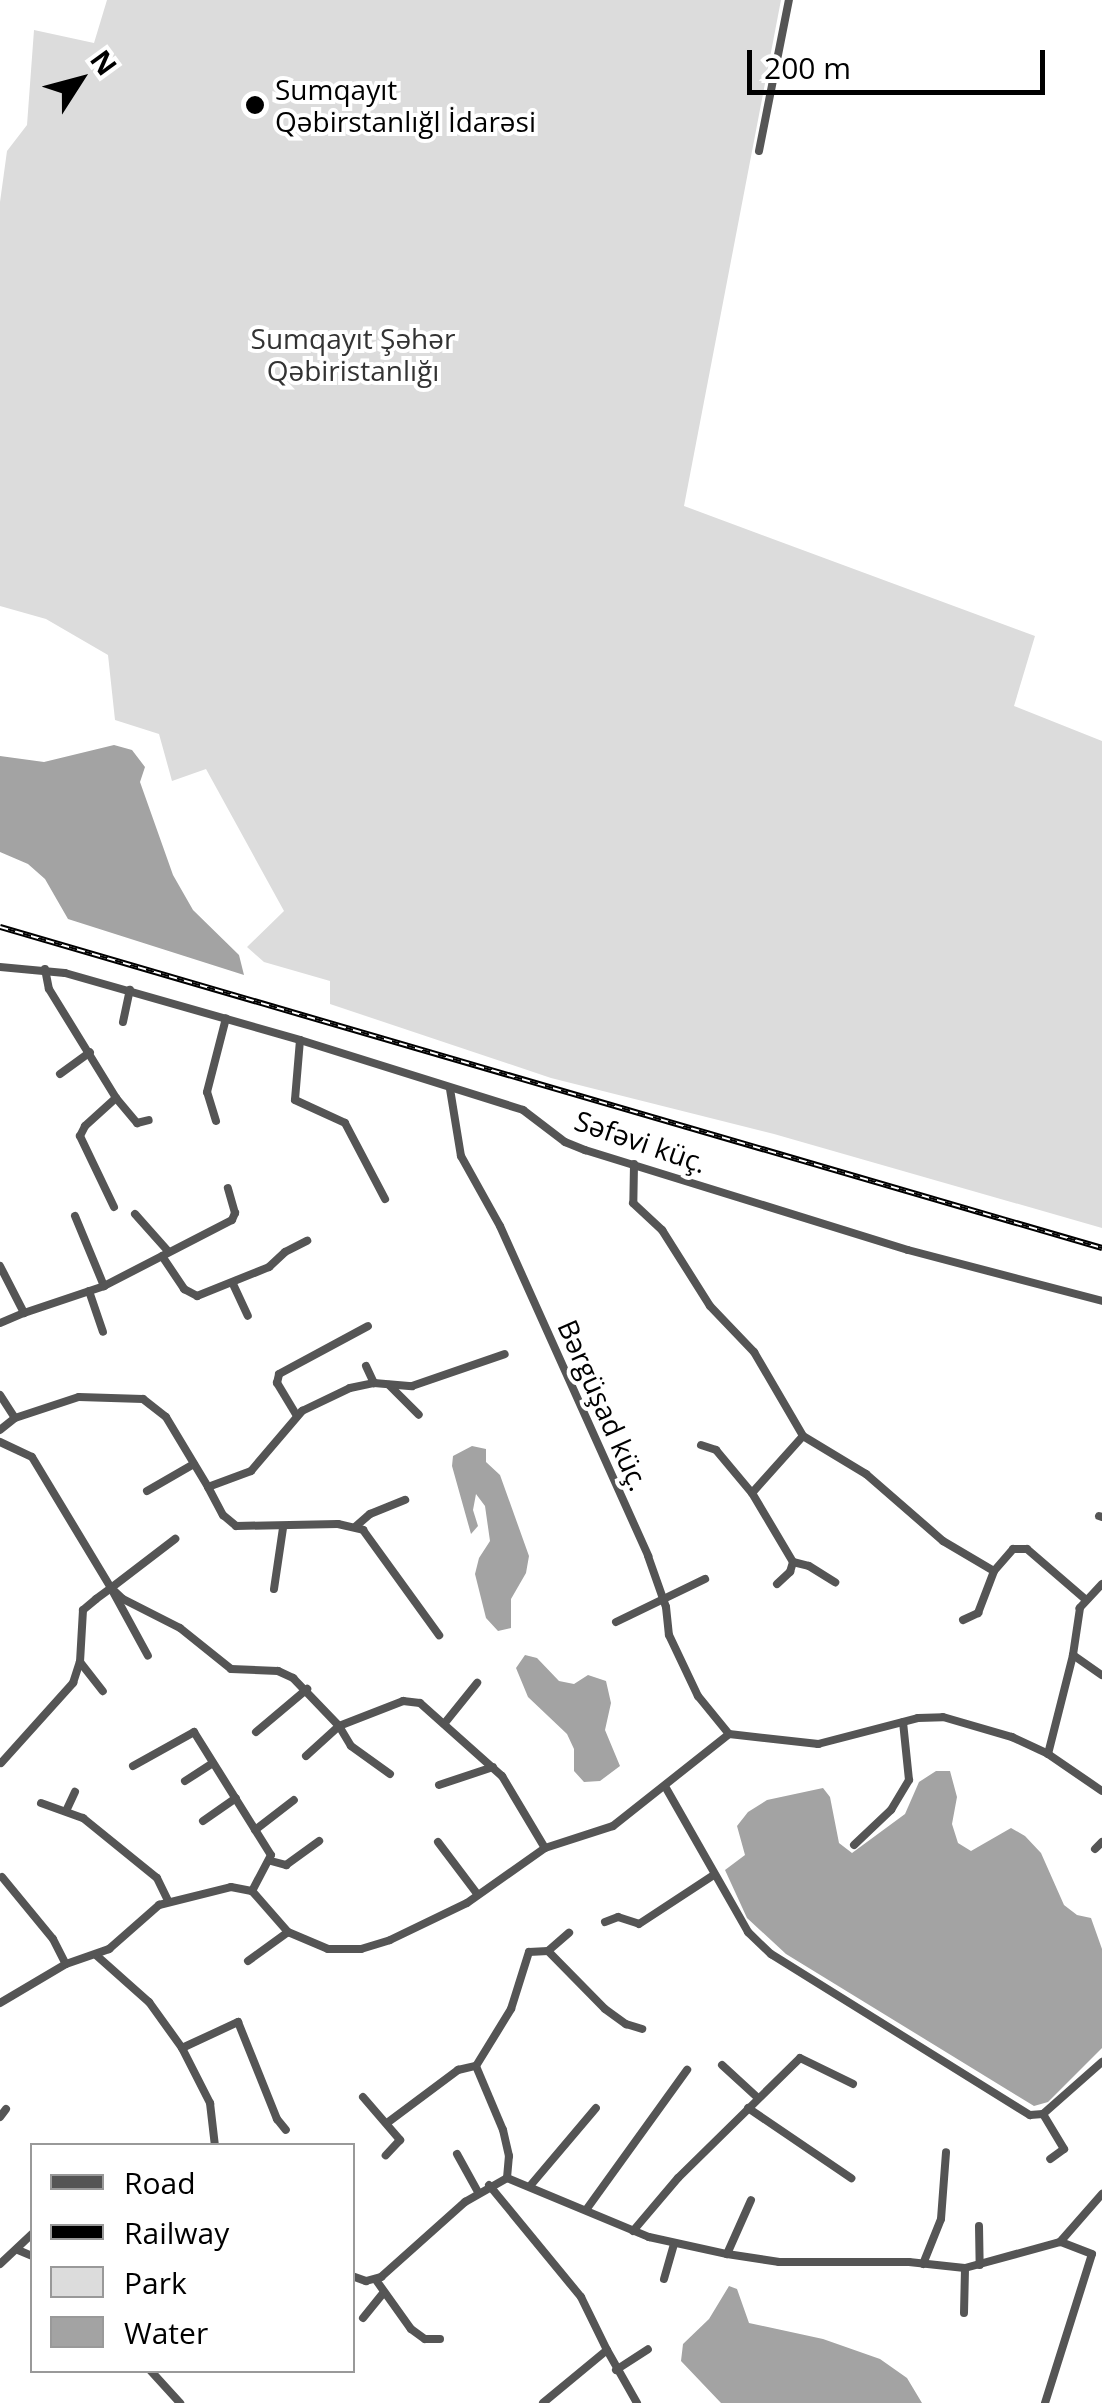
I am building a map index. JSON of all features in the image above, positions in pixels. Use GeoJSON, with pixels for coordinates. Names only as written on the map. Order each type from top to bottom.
{"type":"FeatureCollection","features":[{"type":"Feature","properties":{"kind":"street"},"geometry":{"type":"LineString","coordinates":[[760,151],[789,0]]}},
{"type":"Feature","properties":{"kind":"street","name":"Səfəvi küç."},"geometry":{"type":"LineString","coordinates":[[0,967],[45,969],[300,1040],[523,1110],[565,1142],[908,1250],[1102,1302]]}},
{"type":"Feature","properties":{"kind":"street"},"geometry":{"type":"LineString","coordinates":[[45,969],[49,989],[116,1098],[137,1123],[148,1120]]}},
{"type":"Feature","properties":{"kind":"street"},"geometry":{"type":"LineString","coordinates":[[123,1022],[130,990]]}},
{"type":"Feature","properties":{"kind":"street"},"geometry":{"type":"LineString","coordinates":[[216,1121],[207,1092],[226,1018]]}},
{"type":"Feature","properties":{"kind":"street"},"geometry":{"type":"LineString","coordinates":[[300,1040],[295,1100],[345,1123],[385,1199]]}},
{"type":"Feature","properties":{"kind":"street"},"geometry":{"type":"LineString","coordinates":[[60,1074],[90,1052]]}},
{"type":"Feature","properties":{"kind":"street","name":"Bərgüşad küç."},"geometry":{"type":"LineString","coordinates":[[450,1088],[461,1156],[500,1226],[664,1599],[669,1635],[698,1696],[729,1734]]}},
{"type":"Feature","properties":{"kind":"street"},"geometry":{"type":"LineString","coordinates":[[114,1207],[80,1136],[84,1126],[116,1098]]}},
{"type":"Feature","properties":{"kind":"street"},"geometry":{"type":"LineString","coordinates":[[634,1164],[633,1203],[662,1230],[710,1306],[754,1352],[803,1436],[866,1474],[934,1536],[994,1571]]}},
{"type":"Feature","properties":{"kind":"street"},"geometry":{"type":"LineString","coordinates":[[0,1323],[104,1286],[232,1220],[235,1213],[228,1188]]}},
{"type":"Feature","properties":{"kind":"street"},"geometry":{"type":"LineString","coordinates":[[135,1214],[190,1294],[197,1296],[233,1284],[307,1241]]}},
{"type":"Feature","properties":{"kind":"street"},"geometry":{"type":"LineString","coordinates":[[75,1216],[104,1286]]}},
{"type":"Feature","properties":{"kind":"street"},"geometry":{"type":"LineString","coordinates":[[0,1266],[24,1313]]}},
{"type":"Feature","properties":{"kind":"street"},"geometry":{"type":"LineString","coordinates":[[233,1284],[248,1316]]}},
{"type":"Feature","properties":{"kind":"street"},"geometry":{"type":"LineString","coordinates":[[89,1291],[104,1332]]}},
{"type":"Feature","properties":{"kind":"street"},"geometry":{"type":"LineString","coordinates":[[297,1416],[277,1384],[279,1374],[368,1326]]}},
{"type":"Feature","properties":{"kind":"street"},"geometry":{"type":"LineString","coordinates":[[208,1487],[251,1471],[297,1416],[350,1388],[374,1383],[412,1386],[506,1354]]}},
{"type":"Feature","properties":{"kind":"street"},"geometry":{"type":"LineString","coordinates":[[366,1366],[374,1383]]}},
{"type":"Feature","properties":{"kind":"street"},"geometry":{"type":"LineString","coordinates":[[389,1385],[419,1415]]}},
{"type":"Feature","properties":{"kind":"street"},"geometry":{"type":"LineString","coordinates":[[0,1430],[15,1418],[91,1394],[144,1398],[166,1417],[230,1522],[283,1528],[355,1527],[371,1540],[440,1634]]}},
{"type":"Feature","properties":{"kind":"street"},"geometry":{"type":"LineString","coordinates":[[0,1395],[15,1418]]}},
{"type":"Feature","properties":{"kind":"street"},"geometry":{"type":"LineString","coordinates":[[752,1493],[803,1436]]}},
{"type":"Feature","properties":{"kind":"street"},"geometry":{"type":"LineString","coordinates":[[0,1442],[32,1456],[148,1656]]}},
{"type":"Feature","properties":{"kind":"street"},"geometry":{"type":"LineString","coordinates":[[701,1446],[716,1450],[752,1493],[793,1562],[809,1566],[835,1582]]}},
{"type":"Feature","properties":{"kind":"street"},"geometry":{"type":"LineString","coordinates":[[147,1491],[194,1464]]}},
{"type":"Feature","properties":{"kind":"street"},"geometry":{"type":"LineString","coordinates":[[355,1527],[370,1514],[405,1500]]}},
{"type":"Feature","properties":{"kind":"street"},"geometry":{"type":"LineString","coordinates":[[274,1589],[283,1528]]}},
{"type":"Feature","properties":{"kind":"street"},"geometry":{"type":"LineString","coordinates":[[1,1763],[56,1705],[80,1662],[83,1610],[175,1539]]}},
{"type":"Feature","properties":{"kind":"street"},"geometry":{"type":"LineString","coordinates":[[962,1620],[978,1613],[994,1571],[1013,1549],[1027,1549],[1085,1599]]}},
{"type":"Feature","properties":{"kind":"street"},"geometry":{"type":"LineString","coordinates":[[777,1584],[790,1572],[793,1562]]}},
{"type":"Feature","properties":{"kind":"street"},"geometry":{"type":"LineString","coordinates":[[616,1622],[705,1580]]}},
{"type":"Feature","properties":{"kind":"street"},"geometry":{"type":"LineString","coordinates":[[1048,1754],[1073,1655],[1076,1620],[1085,1599],[1102,1584]]}},
{"type":"Feature","properties":{"kind":"street"},"geometry":{"type":"LineString","coordinates":[[111,1588],[131,1605],[180,1628],[224,1666],[278,1671],[307,1689],[351,1746],[390,1774]]}},
{"type":"Feature","properties":{"kind":"street"},"geometry":{"type":"LineString","coordinates":[[1073,1655],[1102,1675]]}},
{"type":"Feature","properties":{"kind":"street"},"geometry":{"type":"LineString","coordinates":[[80,1662],[103,1690]]}},
{"type":"Feature","properties":{"kind":"street"},"geometry":{"type":"LineString","coordinates":[[444,1724],[477,1683]]}},
{"type":"Feature","properties":{"kind":"street"},"geometry":{"type":"LineString","coordinates":[[256,1732],[307,1689]]}},
{"type":"Feature","properties":{"kind":"street"},"geometry":{"type":"LineString","coordinates":[[306,1756],[339,1726],[358,1716],[413,1700],[493,1767],[545,1848]]}},
{"type":"Feature","properties":{"kind":"street"},"geometry":{"type":"LineString","coordinates":[[0,2002],[66,1964],[96,1956],[168,1902],[231,1887],[252,1892],[288,1932],[328,1949],[361,1950],[409,1932],[478,1895],[545,1848],[614,1826],[729,1734],[818,1744],[903,1722],[943,1718],[1012,1738],[1048,1754],[1102,1791]]}},
{"type":"Feature","properties":{"kind":"street"},"geometry":{"type":"LineString","coordinates":[[854,1845],[890,1810],[910,1780],[903,1722]]}},
{"type":"Feature","properties":{"kind":"street"},"geometry":{"type":"LineString","coordinates":[[133,1766],[190,1731],[214,1762],[271,1861]]}},
{"type":"Feature","properties":{"kind":"street"},"geometry":{"type":"LineString","coordinates":[[184,1781],[214,1762]]}},
{"type":"Feature","properties":{"kind":"street"},"geometry":{"type":"LineString","coordinates":[[438,1785],[480,1775],[493,1767]]}},
{"type":"Feature","properties":{"kind":"street"},"geometry":{"type":"LineString","coordinates":[[666,1788],[748,1932],[771,1954],[1030,2114],[1043,2114],[1102,2062]]}},
{"type":"Feature","properties":{"kind":"street"},"geometry":{"type":"LineString","coordinates":[[67,1809],[76,1792]]}},
{"type":"Feature","properties":{"kind":"street"},"geometry":{"type":"LineString","coordinates":[[203,1821],[236,1798]]}},
{"type":"Feature","properties":{"kind":"street"},"geometry":{"type":"LineString","coordinates":[[255,1830],[294,1800]]}},
{"type":"Feature","properties":{"kind":"street"},"geometry":{"type":"LineString","coordinates":[[41,1802],[67,1809],[136,1860],[161,1884],[168,1902]]}},
{"type":"Feature","properties":{"kind":"street"},"geometry":{"type":"LineString","coordinates":[[271,1861],[286,1864],[319,1841]]}},
{"type":"Feature","properties":{"kind":"street"},"geometry":{"type":"LineString","coordinates":[[438,1842],[478,1895]]}},
{"type":"Feature","properties":{"kind":"street"},"geometry":{"type":"LineString","coordinates":[[252,1892],[271,1861]]}},
{"type":"Feature","properties":{"kind":"street"},"geometry":{"type":"LineString","coordinates":[[606,1922],[618,1917],[639,1924],[714,1875]]}},
{"type":"Feature","properties":{"kind":"street"},"geometry":{"type":"LineString","coordinates":[[2,1877],[53,1939],[66,1964]]}},
{"type":"Feature","properties":{"kind":"street"},"geometry":{"type":"LineString","coordinates":[[248,1962],[288,1932]]}},
{"type":"Feature","properties":{"kind":"street"},"geometry":{"type":"LineString","coordinates":[[548,1951],[569,1933]]}},
{"type":"Feature","properties":{"kind":"street"},"geometry":{"type":"LineString","coordinates":[[387,2123],[458,2070],[476,2066],[511,2009],[525,1958],[534,1949],[548,1951],[605,2008],[626,2024],[642,2028]]}},
{"type":"Feature","properties":{"kind":"street"},"geometry":{"type":"LineString","coordinates":[[96,1956],[150,2002],[182,2048],[210,2103],[215,2143]]}},
{"type":"Feature","properties":{"kind":"street"},"geometry":{"type":"LineString","coordinates":[[182,2048],[238,2022],[277,2119],[286,2130]]}},
{"type":"Feature","properties":{"kind":"street"},"geometry":{"type":"LineString","coordinates":[[633,2232],[678,2178],[800,2058],[854,2084]]}},
{"type":"Feature","properties":{"kind":"street"},"geometry":{"type":"LineString","coordinates":[[722,2065],[758,2098]]}},
{"type":"Feature","properties":{"kind":"street"},"geometry":{"type":"LineString","coordinates":[[476,2066],[506,2140],[507,2178]]}},
{"type":"Feature","properties":{"kind":"street"},"geometry":{"type":"LineString","coordinates":[[586,2210],[687,2070]]}},
{"type":"Feature","properties":{"kind":"street"},"geometry":{"type":"LineString","coordinates":[[362,2097],[400,2140],[386,2156]]}},
{"type":"Feature","properties":{"kind":"street"},"geometry":{"type":"LineString","coordinates":[[530,2186],[596,2108]]}},
{"type":"Feature","properties":{"kind":"street"},"geometry":{"type":"LineString","coordinates":[[748,2108],[850,2178]]}},
{"type":"Feature","properties":{"kind":"street"},"geometry":{"type":"LineString","coordinates":[[1043,2114],[1064,2149],[1050,2159]]}},
{"type":"Feature","properties":{"kind":"street"},"geometry":{"type":"LineString","coordinates":[[923,2264],[941,2219],[946,2152]]}},
{"type":"Feature","properties":{"kind":"street"},"geometry":{"type":"LineString","coordinates":[[456,2154],[478,2192]]}},
{"type":"Feature","properties":{"kind":"street"},"geometry":{"type":"LineString","coordinates":[[376,2280],[478,2192],[507,2178],[633,2232],[727,2254],[807,2264],[980,2266],[1060,2242],[1102,2194]]}},
{"type":"Feature","properties":{"kind":"street"},"geometry":{"type":"LineString","coordinates":[[489,2185],[581,2297],[616,2370],[637,2403]]}},
{"type":"Feature","properties":{"kind":"street"},"geometry":{"type":"LineString","coordinates":[[727,2254],[751,2200]]}},
{"type":"Feature","properties":{"kind":"street"},"geometry":{"type":"LineString","coordinates":[[979,2226],[980,2266]]}},
{"type":"Feature","properties":{"kind":"street"},"geometry":{"type":"LineString","coordinates":[[0,2264],[30,2236]]}},
{"type":"Feature","properties":{"kind":"street"},"geometry":{"type":"LineString","coordinates":[[664,2279],[674,2242]]}},
{"type":"Feature","properties":{"kind":"street"},"geometry":{"type":"LineString","coordinates":[[1060,2242],[1102,2256]]}},
{"type":"Feature","properties":{"kind":"street"},"geometry":{"type":"LineString","coordinates":[[18,2250],[30,2255]]}},
{"type":"Feature","properties":{"kind":"street"},"geometry":{"type":"LineString","coordinates":[[1045,2403],[1092,2254]]}},
{"type":"Feature","properties":{"kind":"street"},"geometry":{"type":"LineString","coordinates":[[964,2313],[965,2268]]}},
{"type":"Feature","properties":{"kind":"street"},"geometry":{"type":"LineString","coordinates":[[355,2276],[376,2280],[418,2335],[440,2340]]}},
{"type":"Feature","properties":{"kind":"street"},"geometry":{"type":"LineString","coordinates":[[362,2318],[384,2293]]}},
{"type":"Feature","properties":{"kind":"street"},"geometry":{"type":"LineString","coordinates":[[543,2403],[607,2350]]}},
{"type":"Feature","properties":{"kind":"street"},"geometry":{"type":"LineString","coordinates":[[616,2370],[648,2350]]}},
{"type":"Feature","properties":{"kind":"street"},"geometry":{"type":"LineString","coordinates":[[153,2373],[180,2403]]}},
{"type":"Feature","properties":{"kind":"green space","name":"Sumqayıt Şəhər Qəbiristanlığı"},"geometry":{"type":"Polygon","coordinates":[[[107,0],[781,0],[684,506],[1035,636],[1014,706],[1102,741],[1102,1228],[774,1134],[551,1078],[330,1004],[330,981],[264,962],[247,947],[284,911],[206,769],[172,781],[159,734],[115,720],[108,655],[46,619],[0,606],[0,202],[7,151],[27,125],[34,30],[94,43],[107,0]]]}},
{"type":"Feature","properties":{"kind":"water"},"geometry":{"type":"Polygon","coordinates":[[[114,745],[132,750],[145,767],[140,782],[173,875],[193,910],[239,955],[244,975],[68,919],[45,879],[28,864],[0,852],[0,756],[44,762],[114,745]]]}},
{"type":"Feature","properties":{"kind":"water"},"geometry":{"type":"Polygon","coordinates":[[[472,1446],[486,1449],[486,1462],[500,1475],[529,1556],[526,1573],[511,1599],[511,1628],[498,1631],[486,1618],[475,1574],[490,1541],[485,1506],[476,1494],[473,1510],[478,1526],[471,1534],[452,1466],[453,1456],[472,1446]]]}},
{"type":"Feature","properties":{"kind":"water"},"geometry":{"type":"Polygon","coordinates":[[[525,1655],[537,1658],[559,1681],[574,1684],[588,1675],[606,1681],[611,1703],[605,1730],[620,1766],[600,1781],[584,1782],[574,1771],[574,1749],[567,1734],[528,1697],[516,1668],[525,1655]]]}},
{"type":"Feature","properties":{"kind":"water"},"geometry":{"type":"Polygon","coordinates":[[[936,1771],[950,1771],[957,1797],[952,1824],[958,1843],[971,1851],[1011,1828],[1025,1836],[1041,1853],[1064,1905],[1077,1915],[1091,1918],[1102,1949],[1102,2048],[1048,2102],[1034,2106],[786,1954],[747,1918],[725,1870],[745,1855],[737,1826],[748,1812],[767,1800],[823,1788],[830,1797],[839,1843],[852,1853],[905,1814],[919,1782],[936,1771]]]}},
{"type":"Feature","properties":{"kind":"water"},"geometry":{"type":"Polygon","coordinates":[[[729,2286],[737,2289],[749,2323],[823,2339],[880,2359],[907,2378],[922,2403],[721,2403],[681,2361],[683,2344],[709,2319],[729,2286]]]}},
{"type":"Feature","properties":{"kind":"railway"},"geometry":{"type":"LineString","coordinates":[[0,927],[1102,1248]]}},
{"type":"Feature","properties":{"kind":"place","name":"Sumqayıt Qəbirstanlığl İdarəsi"},"geometry":{"type":"Point","coordinates":[255,105]}}]}
